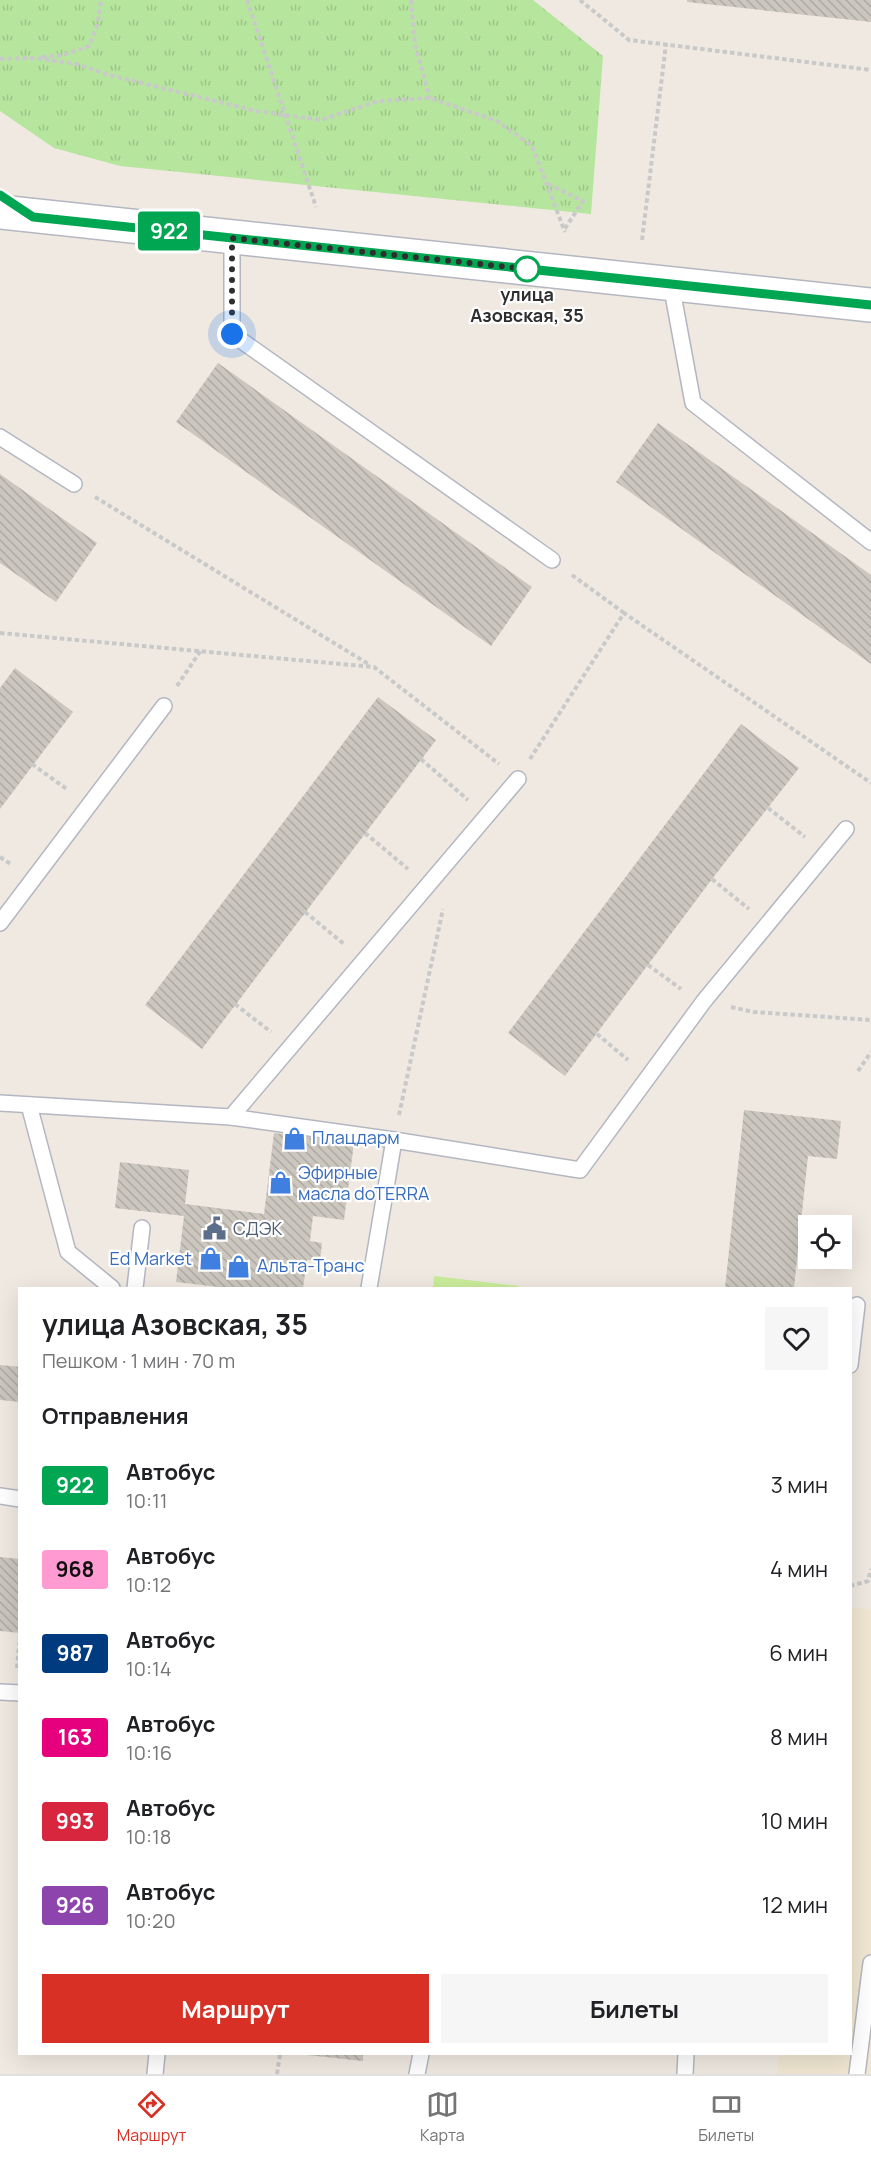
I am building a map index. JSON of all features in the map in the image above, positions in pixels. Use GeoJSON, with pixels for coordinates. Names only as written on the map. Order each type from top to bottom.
{"type":"FeatureCollection","features":[{"type":"Feature","properties":{"kind":"street"},"geometry":{"type":"LineString","coordinates":[[0,195],[33,217]]}},
{"type":"Feature","properties":{"kind":"street"},"geometry":{"type":"LineString","coordinates":[[0,212],[871,305]]}},
{"type":"Feature","properties":{"kind":"lane"},"geometry":{"type":"LineString","coordinates":[[232,238],[232,334],[552,560]]}},
{"type":"Feature","properties":{"kind":"lane"},"geometry":{"type":"LineString","coordinates":[[670,284],[693,403],[871,542]]}},
{"type":"Feature","properties":{"kind":"lane"},"geometry":{"type":"LineString","coordinates":[[0,437],[74,484]]}},
{"type":"Feature","properties":{"kind":"lane"},"geometry":{"type":"LineString","coordinates":[[0,923],[90,807],[164,706]]}},
{"type":"Feature","properties":{"kind":"lane"},"geometry":{"type":"LineString","coordinates":[[231,1117],[518,778]]}},
{"type":"Feature","properties":{"kind":"lane"},"geometry":{"type":"LineString","coordinates":[[0,1103],[231,1117],[580,1170],[650,1078],[701,1005],[846,829]]}},
{"type":"Feature","properties":{"kind":"lane"},"geometry":{"type":"LineString","coordinates":[[29,1105],[68,1252],[111,1287]]}},
{"type":"Feature","properties":{"kind":"lane"},"geometry":{"type":"LineString","coordinates":[[369,1287],[394,1140]]}},
{"type":"Feature","properties":{"kind":"lane"},"geometry":{"type":"LineString","coordinates":[[135,1287],[142,1228]]}},
{"type":"Feature","properties":{"kind":"lane"},"geometry":{"type":"LineString","coordinates":[[852,1348],[857,1305]]}},
{"type":"Feature","properties":{"kind":"lane"},"geometry":{"type":"LineString","coordinates":[[0,1496],[18,1499]]}},
{"type":"Feature","properties":{"kind":"lane"},"geometry":{"type":"LineString","coordinates":[[0,1692],[18,1694]]}},
{"type":"Feature","properties":{"kind":"lane"},"geometry":{"type":"LineString","coordinates":[[857,2074],[871,1963]]}},
{"type":"Feature","properties":{"kind":"lane"},"geometry":{"type":"LineString","coordinates":[[155,2074],[157,2055]]}},
{"type":"Feature","properties":{"kind":"lane"},"geometry":{"type":"LineString","coordinates":[[417,2074],[421,2055]]}},
{"type":"Feature","properties":{"kind":"lane"},"geometry":{"type":"LineString","coordinates":[[685,2074],[686,2055]]}},
{"type":"Feature","properties":{"kind":"path"},"geometry":{"type":"LineString","coordinates":[[0,59],[63,55],[89,46],[98,23],[101,0]]}},
{"type":"Feature","properties":{"kind":"path"},"geometry":{"type":"LineString","coordinates":[[247,0],[316,207]]}},
{"type":"Feature","properties":{"kind":"path"},"geometry":{"type":"LineString","coordinates":[[411,0],[414,45],[430,98]]}},
{"type":"Feature","properties":{"kind":"path"},"geometry":{"type":"LineString","coordinates":[[580,0],[629,40],[871,70]]}},
{"type":"Feature","properties":{"kind":"path"},"geometry":{"type":"LineString","coordinates":[[642,240],[666,44]]}},
{"type":"Feature","properties":{"kind":"path"},"geometry":{"type":"LineString","coordinates":[[35,58],[76,64],[109,75],[256,111],[321,120],[378,101],[430,98],[497,121],[532,146],[564,231],[583,201],[548,184]]}},
{"type":"Feature","properties":{"kind":"path"},"geometry":{"type":"LineString","coordinates":[[74,484],[374,667],[518,778],[624,613]]}},
{"type":"Feature","properties":{"kind":"path"},"geometry":{"type":"LineString","coordinates":[[552,560],[624,613],[871,783]]}},
{"type":"Feature","properties":{"kind":"path"},"geometry":{"type":"LineString","coordinates":[[0,633],[374,667]]}},
{"type":"Feature","properties":{"kind":"path"},"geometry":{"type":"LineString","coordinates":[[164,706],[201,650]]}},
{"type":"Feature","properties":{"kind":"path"},"geometry":{"type":"LineString","coordinates":[[421,759],[486,816]]}},
{"type":"Feature","properties":{"kind":"path"},"geometry":{"type":"LineString","coordinates":[[32,764],[90,807]]}},
{"type":"Feature","properties":{"kind":"path"},"geometry":{"type":"LineString","coordinates":[[768,808],[825,852]]}},
{"type":"Feature","properties":{"kind":"path"},"geometry":{"type":"LineString","coordinates":[[365,833],[428,885]]}},
{"type":"Feature","properties":{"kind":"path"},"geometry":{"type":"LineString","coordinates":[[394,1140],[454,856]]}},
{"type":"Feature","properties":{"kind":"path"},"geometry":{"type":"LineString","coordinates":[[712,879],[767,923]]}},
{"type":"Feature","properties":{"kind":"path"},"geometry":{"type":"LineString","coordinates":[[305,912],[364,961]]}},
{"type":"Feature","properties":{"kind":"path"},"geometry":{"type":"LineString","coordinates":[[648,965],[701,1005]]}},
{"type":"Feature","properties":{"kind":"path"},"geometry":{"type":"LineString","coordinates":[[235,1004],[291,1047]]}},
{"type":"Feature","properties":{"kind":"path"},"geometry":{"type":"LineString","coordinates":[[753,1012],[871,1020]]}},
{"type":"Feature","properties":{"kind":"path"},"geometry":{"type":"LineString","coordinates":[[597,1034],[650,1078]]}},
{"type":"Feature","properties":{"kind":"path"},"geometry":{"type":"LineString","coordinates":[[858,1071],[871,1052]]}},
{"type":"Feature","properties":{"kind":"path"},"geometry":{"type":"LineString","coordinates":[[852,1585],[868,1581],[871,1569]]}},
{"type":"Feature","properties":{"kind":"path"},"geometry":{"type":"LineString","coordinates":[[277,2074],[280,2055]]}},
{"type":"Feature","properties":{"kind":"shaded area"},"geometry":{"type":"Polygon","coordinates":[[[852,1608],[871,1609],[871,2074],[777,2074],[779,2055],[852,2055],[852,1608]]]}},
{"type":"Feature","properties":{"kind":"green space"},"geometry":{"type":"Polygon","coordinates":[[[0,0],[533,0],[603,56],[591,214],[120,166],[54,148],[0,111],[0,0]]]}},
{"type":"Feature","properties":{"kind":"green space"},"geometry":{"type":"Polygon","coordinates":[[[434,1276],[519,1286],[518,1287],[433,1287],[434,1276]]]}},
{"type":"Feature","properties":{"kind":"building"},"geometry":{"type":"Polygon","coordinates":[[[687,0],[871,0],[871,22],[687,2],[687,0]]]}},
{"type":"Feature","properties":{"kind":"building"},"geometry":{"type":"Polygon","coordinates":[[[218,363],[532,587],[491,646],[176,422],[218,363]]]}},
{"type":"Feature","properties":{"kind":"building"},"geometry":{"type":"Polygon","coordinates":[[[658,423],[871,575],[871,664],[616,482],[658,423]]]}},
{"type":"Feature","properties":{"kind":"building"},"geometry":{"type":"Polygon","coordinates":[[[0,474],[97,543],[56,602],[0,563],[0,474]]]}},
{"type":"Feature","properties":{"kind":"building"},"geometry":{"type":"Polygon","coordinates":[[[15,668],[73,712],[0,809],[0,688],[15,668]]]}},
{"type":"Feature","properties":{"kind":"building"},"geometry":{"type":"Polygon","coordinates":[[[378,697],[436,740],[202,1049],[145,1005],[378,697]]]}},
{"type":"Feature","properties":{"kind":"building"},"geometry":{"type":"Polygon","coordinates":[[[741,724],[799,768],[712,879],[565,1076],[508,1033],[741,724]]]}},
{"type":"Feature","properties":{"kind":"building"},"geometry":{"type":"Polygon","coordinates":[[[744,1110],[841,1121],[837,1159],[808,1156],[802,1215],[798,1215],[798,1250],[794,1287],[725,1287],[744,1110]]]}},
{"type":"Feature","properties":{"kind":"building"},"geometry":{"type":"Polygon","coordinates":[[[274,1133],[354,1143],[344,1220],[313,1216],[310,1241],[322,1243],[320,1261],[307,1260],[303,1287],[218,1287],[176,1282],[184,1216],[115,1208],[120,1162],[189,1170],[185,1204],[264,1214],[274,1133]]]}},
{"type":"Feature","properties":{"kind":"building"},"geometry":{"type":"Polygon","coordinates":[[[0,1365],[18,1367],[18,1402],[0,1400],[0,1365]]]}},
{"type":"Feature","properties":{"kind":"building"},"geometry":{"type":"Polygon","coordinates":[[[0,1557],[18,1559],[18,1633],[0,1631],[0,1557]]]}},
{"type":"Feature","properties":{"kind":"building"},"geometry":{"type":"Polygon","coordinates":[[[307,2055],[363,2055],[363,2061],[307,2055]]]}},
{"type":"Feature","properties":{"kind":"bus line","name":"922"},"geometry":{"type":"LineString","coordinates":[[0,195],[33,217],[871,305]]}},
{"type":"Feature","properties":{"kind":"place","name":"улица Азовская, 35"},"geometry":{"type":"Point","coordinates":[527,269]}},
{"type":"Feature","properties":{"kind":"place","name":"Плацдарм"},"geometry":{"type":"Point","coordinates":[294,1138]}},
{"type":"Feature","properties":{"kind":"place","name":"Эфирные масла doTERRA"},"geometry":{"type":"Point","coordinates":[280,1183]}},
{"type":"Feature","properties":{"kind":"place","name":"СДЭК"},"geometry":{"type":"Point","coordinates":[215,1229]}},
{"type":"Feature","properties":{"kind":"place","name":"Ed Market"},"geometry":{"type":"Point","coordinates":[210,1259]}},
{"type":"Feature","properties":{"kind":"place","name":"Альта-Транс"},"geometry":{"type":"Point","coordinates":[239,1266]}},
{"type":"Feature","properties":{"kind":"route"},"geometry":{"type":"LineString","coordinates":[[232,334],[232,238],[527,269]]}}]}
